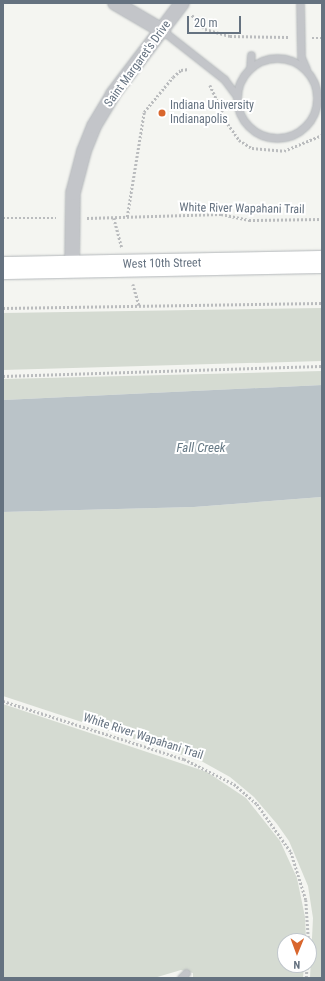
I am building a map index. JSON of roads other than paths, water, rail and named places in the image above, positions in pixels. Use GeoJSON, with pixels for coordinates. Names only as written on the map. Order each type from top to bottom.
{"type":"FeatureCollection","features":[{"type":"Feature","properties":{"kind":"main road","name":"West 10th Street"},"geometry":{"type":"LineString","coordinates":[[3,268],[322,262]]}},
{"type":"Feature","properties":{"kind":"street"},"geometry":{"type":"LineString","coordinates":[[115,3],[163,31]]}},
{"type":"Feature","properties":{"kind":"street","name":"Saint Margaret's Drive"},"geometry":{"type":"LineString","coordinates":[[72,266],[73,193],[84,151],[94,126],[113,94],[163,31],[186,8]]}},
{"type":"Feature","properties":{"kind":"lane"},"geometry":{"type":"LineString","coordinates":[[250,55],[250,68],[239,86],[237,96],[239,110],[245,122],[255,131],[268,137],[282,138],[295,134],[306,125],[314,114],[317,100],[316,90],[301,57],[300,3]]}},
{"type":"Feature","properties":{"kind":"lane"},"geometry":{"type":"LineString","coordinates":[[163,31],[224,79],[237,96]]}},
{"type":"Feature","properties":{"kind":"lane"},"geometry":{"type":"LineString","coordinates":[[250,68],[267,60],[286,59],[307,71]]}},
{"type":"Feature","properties":{"kind":"water","name":"Fall Creek"},"geometry":{"type":"Polygon","coordinates":[[[322,385],[322,497],[194,507],[3,512],[3,400],[322,385]]]}},
{"type":"Feature","properties":{"kind":"place","name":"Indiana University Indianapolis"},"geometry":{"type":"Point","coordinates":[162,113]}}]}
